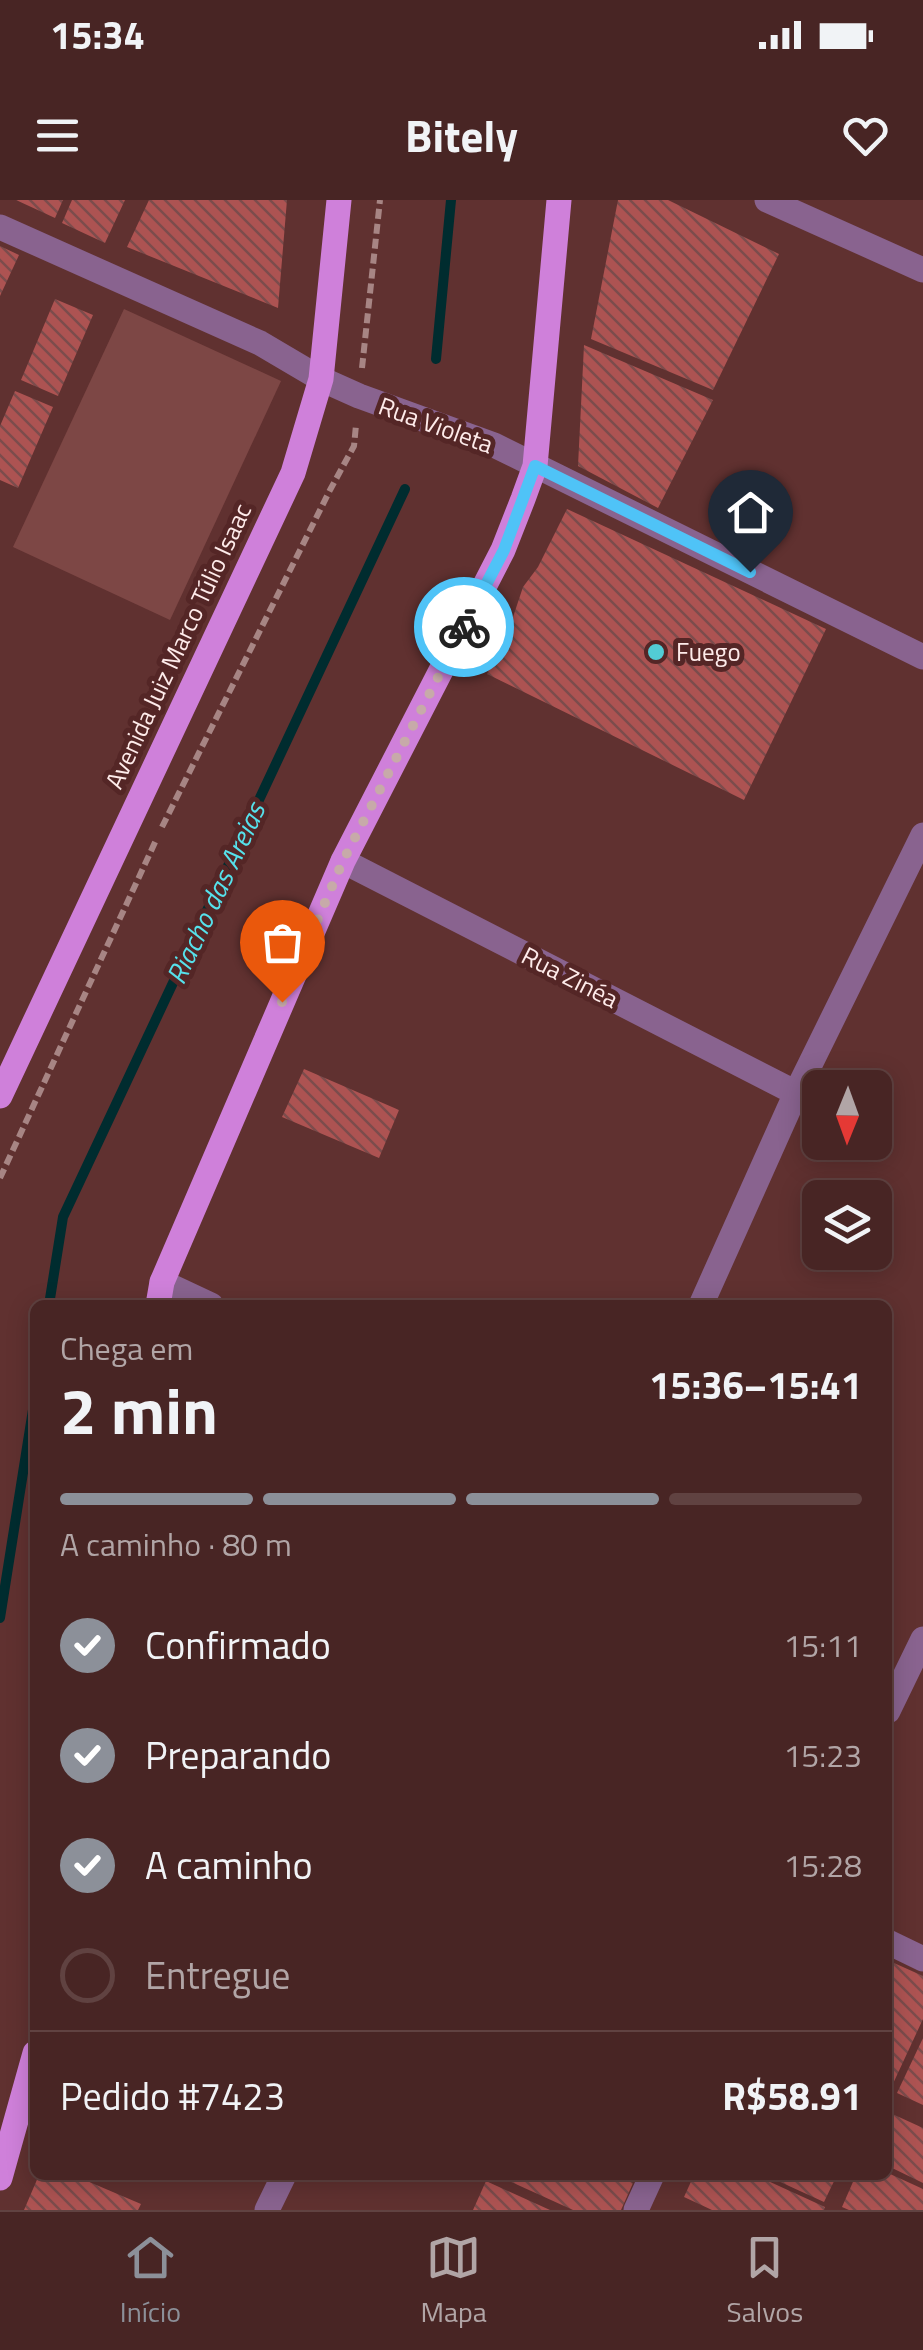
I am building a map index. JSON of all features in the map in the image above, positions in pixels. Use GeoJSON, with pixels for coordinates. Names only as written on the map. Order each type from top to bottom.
{"type":"FeatureCollection","features":[{"type":"Feature","properties":{"kind":"main road","name":"Avenida Juiz Marco Túlio Isaac"},"geometry":{"type":"LineString","coordinates":[[0,1096],[293,473],[321,379],[339,200]]}},
{"type":"Feature","properties":{"kind":"main road"},"geometry":{"type":"LineString","coordinates":[[160,1294],[343,861],[504,550],[535,466],[560,200]]}},
{"type":"Feature","properties":{"kind":"main road"},"geometry":{"type":"LineString","coordinates":[[0,2178],[30,2070]]}},
{"type":"Feature","properties":{"kind":"street"},"geometry":{"type":"LineString","coordinates":[[767,200],[923,270]]}},
{"type":"Feature","properties":{"kind":"street","name":"Rua Violeta"},"geometry":{"type":"LineString","coordinates":[[0,226],[260,344],[359,396],[494,445],[923,657]]}},
{"type":"Feature","properties":{"kind":"street"},"geometry":{"type":"LineString","coordinates":[[703,1300],[796,1093],[923,835]]}},
{"type":"Feature","properties":{"kind":"street","name":"Rua Zinéa"},"geometry":{"type":"LineString","coordinates":[[343,861],[796,1093]]}},
{"type":"Feature","properties":{"kind":"street"},"geometry":{"type":"LineString","coordinates":[[160,1294],[188,1300]]}},
{"type":"Feature","properties":{"kind":"street"},"geometry":{"type":"LineString","coordinates":[[892,1702],[923,1640]]}},
{"type":"Feature","properties":{"kind":"street"},"geometry":{"type":"LineString","coordinates":[[892,1944],[923,1959]]}},
{"type":"Feature","properties":{"kind":"street"},"geometry":{"type":"LineString","coordinates":[[267,2210],[282,2180]]}},
{"type":"Feature","properties":{"kind":"street"},"geometry":{"type":"LineString","coordinates":[[636,2210],[650,2180]]}},
{"type":"Feature","properties":{"kind":"shaded area"},"geometry":{"type":"Polygon","coordinates":[[[124,309],[281,381],[170,620],[13,547],[124,309]]]}},
{"type":"Feature","properties":{"kind":"building"},"geometry":{"type":"Polygon","coordinates":[[[16,200],[63,200],[55,218],[16,200]]]}},
{"type":"Feature","properties":{"kind":"building"},"geometry":{"type":"Polygon","coordinates":[[[72,200],[125,200],[105,243],[62,223],[72,200]]]}},
{"type":"Feature","properties":{"kind":"building"},"geometry":{"type":"Polygon","coordinates":[[[149,200],[287,200],[278,308],[127,247],[149,200]]]}},
{"type":"Feature","properties":{"kind":"building"},"geometry":{"type":"Polygon","coordinates":[[[618,200],[668,200],[779,254],[713,390],[591,339],[618,200]]]}},
{"type":"Feature","properties":{"kind":"building"},"geometry":{"type":"Polygon","coordinates":[[[0,246],[19,255],[0,296],[0,246]]]}},
{"type":"Feature","properties":{"kind":"building"},"geometry":{"type":"Polygon","coordinates":[[[55,299],[93,315],[58,396],[21,380],[55,299]]]}},
{"type":"Feature","properties":{"kind":"building"},"geometry":{"type":"Polygon","coordinates":[[[584,345],[713,400],[658,508],[578,466],[584,345]]]}},
{"type":"Feature","properties":{"kind":"building"},"geometry":{"type":"Polygon","coordinates":[[[15,391],[53,407],[18,488],[0,480],[0,426],[15,391]]]}},
{"type":"Feature","properties":{"kind":"building","name":"Fuego"},"geometry":{"type":"Polygon","coordinates":[[[567,509],[826,629],[744,800],[487,674],[523,587],[538,567],[567,509]]]}},
{"type":"Feature","properties":{"kind":"building"},"geometry":{"type":"Polygon","coordinates":[[[304,1069],[399,1110],[379,1158],[282,1117],[304,1069]]]}},
{"type":"Feature","properties":{"kind":"building"},"geometry":{"type":"Polygon","coordinates":[[[894,1963],[923,1976],[923,2019],[892,2086],[894,1963]]]}},
{"type":"Feature","properties":{"kind":"building"},"geometry":{"type":"Polygon","coordinates":[[[923,2038],[923,2105],[897,2093],[923,2038]]]}},
{"type":"Feature","properties":{"kind":"building"},"geometry":{"type":"Polygon","coordinates":[[[892,2114],[923,2128],[923,2183],[892,2168],[892,2114]]]}},
{"type":"Feature","properties":{"kind":"building"},"geometry":{"type":"Polygon","coordinates":[[[892,2175],[923,2189],[923,2210],[842,2207],[854,2180],[892,2180],[892,2175]]]}},
{"type":"Feature","properties":{"kind":"building"},"geometry":{"type":"Polygon","coordinates":[[[37,2180],[85,2180],[141,2204],[138,2210],[24,2210],[37,2180]]]}},
{"type":"Feature","properties":{"kind":"building"},"geometry":{"type":"Polygon","coordinates":[[[507,2180],[633,2183],[621,2210],[573,2210],[507,2180]]]}},
{"type":"Feature","properties":{"kind":"building"},"geometry":{"type":"Polygon","coordinates":[[[692,2180],[766,2180],[825,2207],[712,2210],[684,2197],[692,2180]]]}},
{"type":"Feature","properties":{"kind":"building"},"geometry":{"type":"Polygon","coordinates":[[[776,2180],[835,2180],[824,2202],[776,2180]]]}},
{"type":"Feature","properties":{"kind":"building"},"geometry":{"type":"Polygon","coordinates":[[[486,2181],[550,2210],[473,2210],[486,2181]]]}},
{"type":"Feature","properties":{"kind":"waterway","name":"Riacho das Areias"},"geometry":{"type":"LineString","coordinates":[[436,359],[451,200]]}},
{"type":"Feature","properties":{"kind":"waterway","name":"Riacho das Areias"},"geometry":{"type":"LineString","coordinates":[[50,1300],[63,1217],[405,489]]}},
{"type":"Feature","properties":{"kind":"waterway","name":"Riacho das Areias"},"geometry":{"type":"LineString","coordinates":[[0,1618],[30,1429]]}},
{"type":"Feature","properties":{"kind":"way so far"},"geometry":{"type":"LineString","coordinates":[[282,1002],[343,861],[464,627]]}},
{"type":"Feature","properties":{"kind":"place","name":"Fuego"},"geometry":{"type":"Point","coordinates":[656,652]}},
{"type":"Feature","properties":{"kind":"route"},"geometry":{"type":"LineString","coordinates":[[464,627],[504,550],[535,466],[750,572]]}}]}
